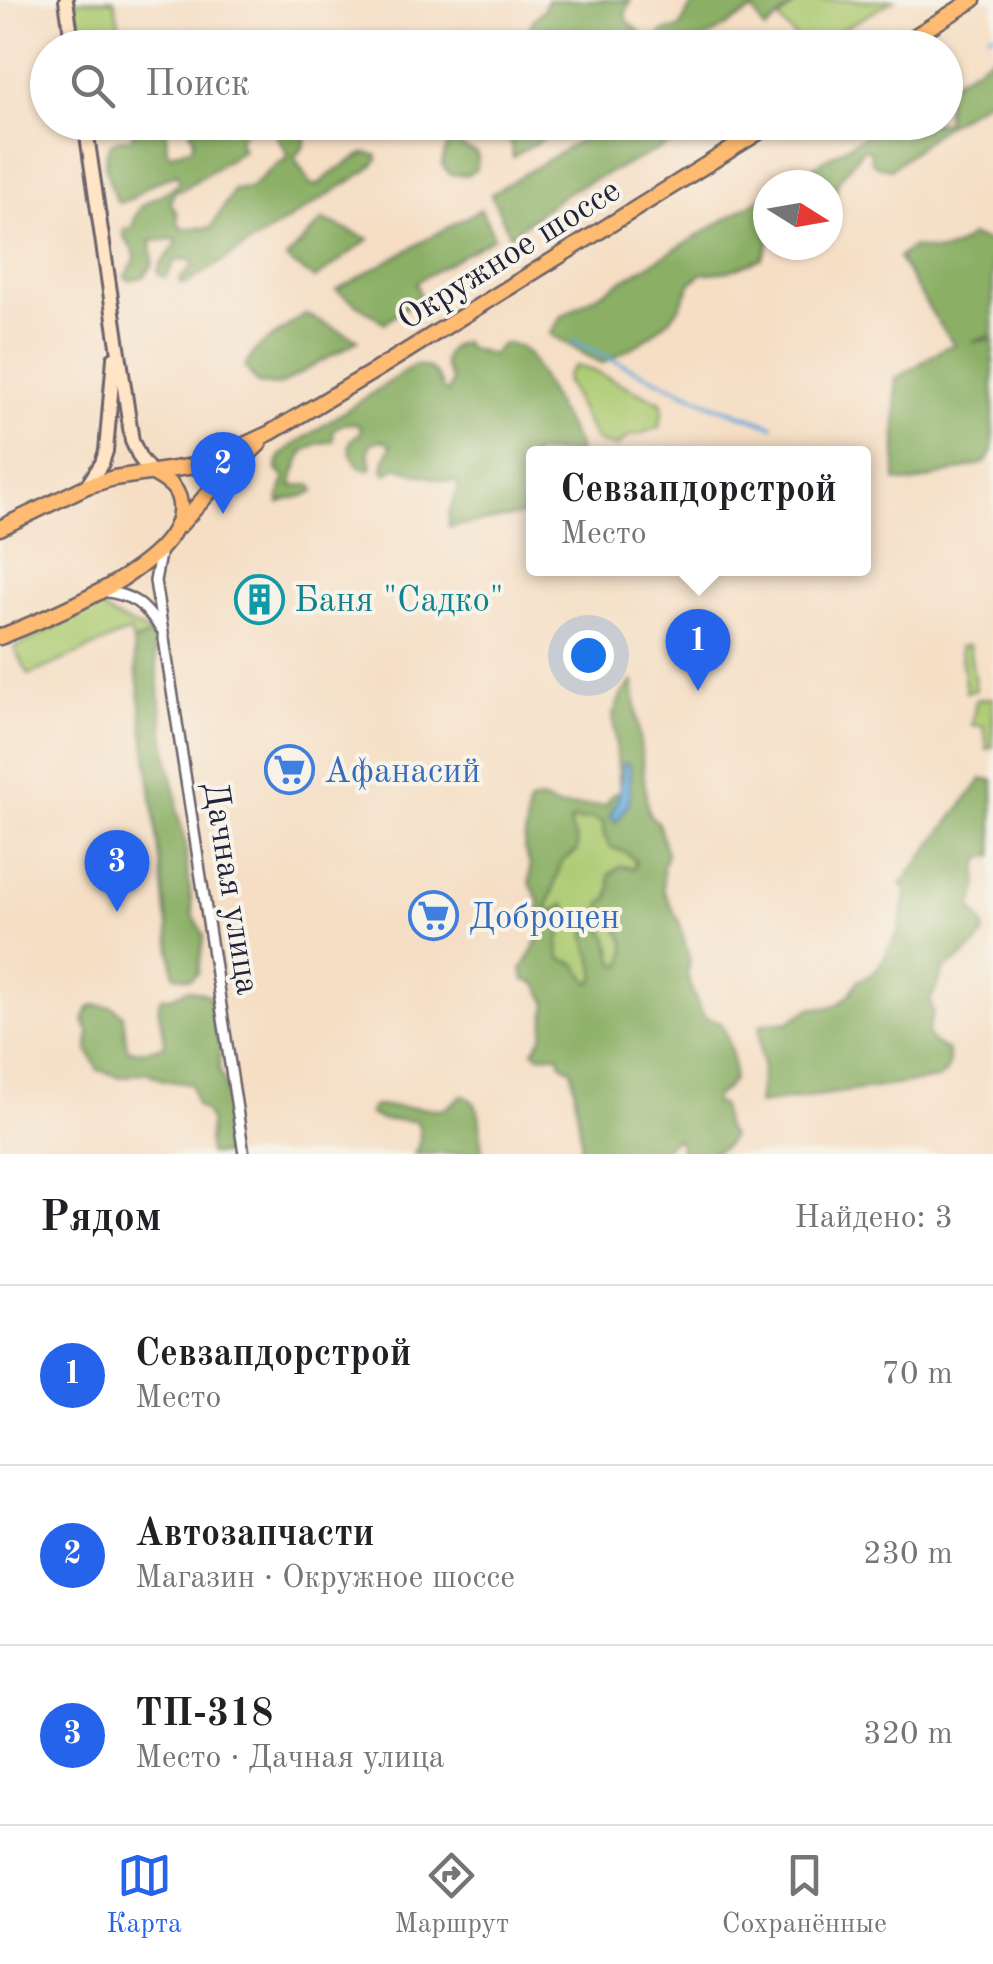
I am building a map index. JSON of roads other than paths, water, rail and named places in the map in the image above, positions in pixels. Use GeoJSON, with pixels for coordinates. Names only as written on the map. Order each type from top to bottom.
{"type":"FeatureCollection","features":[{"type":"Feature","properties":{"kind":"main road"},"geometry":{"type":"LineString","coordinates":[[925,30],[973,0]]}},
{"type":"Feature","properties":{"kind":"main road","name":"Окружное шоссе"},"geometry":{"type":"LineString","coordinates":[[3,525],[87,486],[201,465],[270,433],[746,140]]}},
{"type":"Feature","properties":{"kind":"main road","name":"Окружное шоссе"},"geometry":{"type":"LineString","coordinates":[[0,637],[102,591],[130,574],[162,549],[214,487],[270,433]]}},
{"type":"Feature","properties":{"kind":"main road"},"geometry":{"type":"LineString","coordinates":[[151,472],[174,486],[180,497],[178,527]]}},
{"type":"Feature","properties":{"kind":"street"},"geometry":{"type":"LineString","coordinates":[[66,0],[70,30]]}},
{"type":"Feature","properties":{"kind":"street"},"geometry":{"type":"LineString","coordinates":[[88,140],[132,441],[151,472]]}},
{"type":"Feature","properties":{"kind":"street"},"geometry":{"type":"LineString","coordinates":[[87,486],[106,451],[116,331]]}},
{"type":"Feature","properties":{"kind":"street","name":"Дачная улица"},"geometry":{"type":"LineString","coordinates":[[162,549],[154,581],[244,1154]]}},
{"type":"Feature","properties":{"kind":"street"},"geometry":{"type":"LineString","coordinates":[[102,591],[124,594],[146,607],[162,631]]}},
{"type":"Feature","properties":{"kind":"water"},"geometry":{"type":"Polygon","coordinates":[[[623,763],[630,765],[629,804],[616,822],[610,817],[618,798],[623,763]]]}},
{"type":"Feature","properties":{"kind":"waterway"},"geometry":{"type":"LineString","coordinates":[[573,342],[711,404],[773,426]]}},
{"type":"Feature","properties":{"kind":"place","name":"Автозапчасти"},"geometry":{"type":"Point","coordinates":[223,514]}},
{"type":"Feature","properties":{"kind":"place","name":"Баня \"Садко\""},"geometry":{"type":"Point","coordinates":[259,599]}},
{"type":"Feature","properties":{"kind":"place","name":"Севзапдорстрой"},"geometry":{"type":"Point","coordinates":[698,691]}},
{"type":"Feature","properties":{"kind":"place","name":"Афанасий"},"geometry":{"type":"Point","coordinates":[289,770]}},
{"type":"Feature","properties":{"kind":"place","name":"ТП-318"},"geometry":{"type":"Point","coordinates":[117,912]}},
{"type":"Feature","properties":{"kind":"place","name":"Доброцен"},"geometry":{"type":"Point","coordinates":[434,916]}}]}
